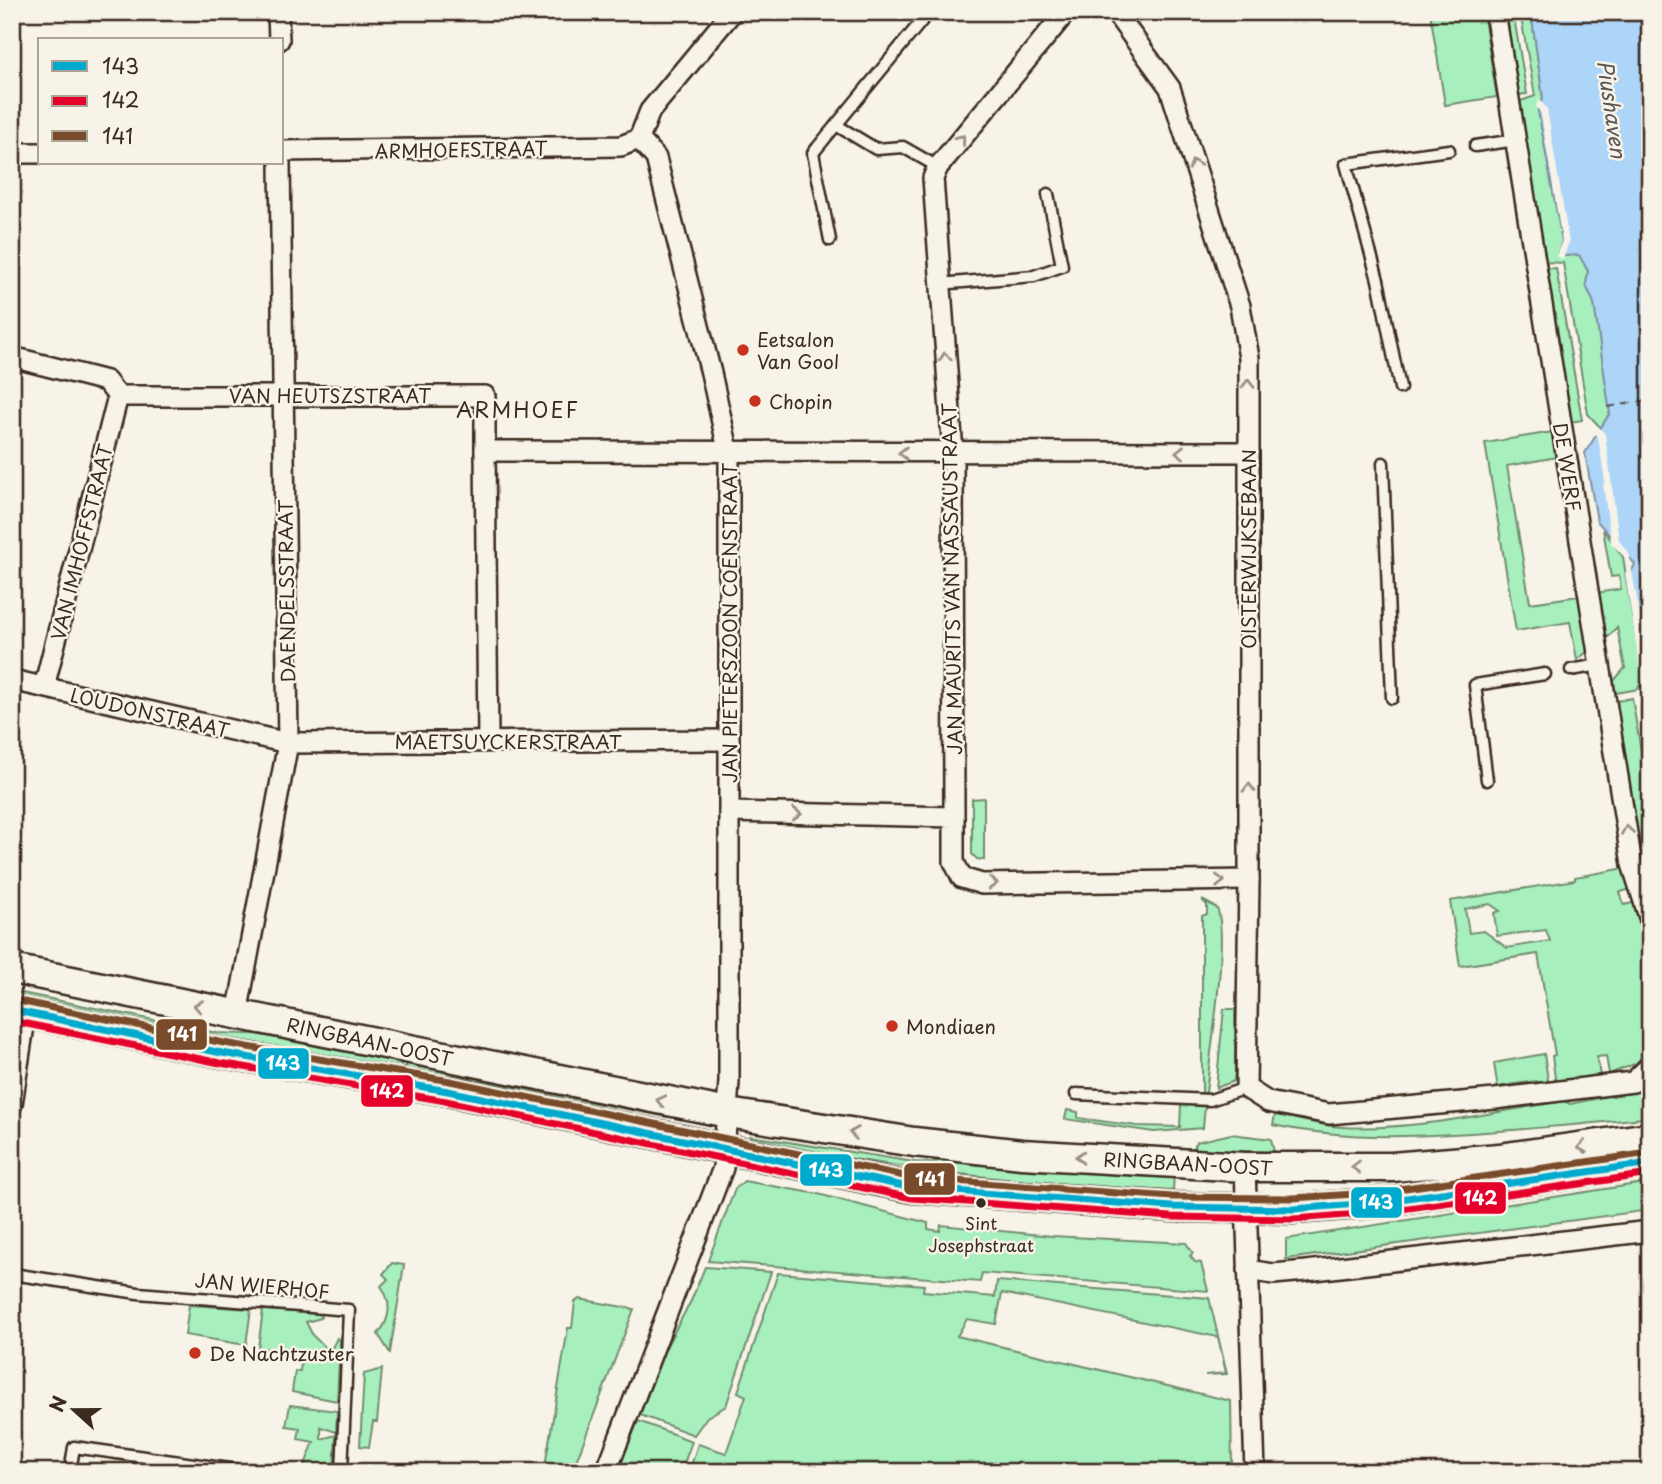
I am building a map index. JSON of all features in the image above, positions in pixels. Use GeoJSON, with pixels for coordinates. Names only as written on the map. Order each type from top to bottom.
{"type":"FeatureCollection","features":[{"type":"Feature","properties":{"kind":"main road","name":"RINGBAAN-OOST"},"geometry":{"type":"LineString","coordinates":[[12,969],[728,1113],[914,1142],[1022,1154],[1245,1167],[1392,1167],[1500,1158],[1650,1137]]}},
{"type":"Feature","properties":{"kind":"main road","name":"RINGBAAN-OOST"},"geometry":{"type":"LineString","coordinates":[[19,1011],[222,1053],[449,1091],[913,1188],[1172,1207],[1293,1209],[1372,1203],[1650,1163]]}},
{"type":"Feature","properties":{"kind":"street"},"geometry":{"type":"LineString","coordinates":[[278,12],[279,38]]}},
{"type":"Feature","properties":{"kind":"street"},"geometry":{"type":"LineString","coordinates":[[639,139],[650,111],[732,12]]}},
{"type":"Feature","properties":{"kind":"street"},"geometry":{"type":"LineString","coordinates":[[938,167],[1066,12]]}},
{"type":"Feature","properties":{"kind":"street","name":"OISTERWIJKSEBAAN"},"geometry":{"type":"LineString","coordinates":[[1115,12],[1170,88],[1240,306],[1248,358],[1249,880],[1246,1088]]}},
{"type":"Feature","properties":{"kind":"street","name":"DE WERF"},"geometry":{"type":"LineString","coordinates":[[1495,12],[1632,864],[1650,920]]}},
{"type":"Feature","properties":{"kind":"street","name":"ARMHOEFSTRAAT"},"geometry":{"type":"LineString","coordinates":[[284,151],[621,146],[639,139]]}},
{"type":"Feature","properties":{"kind":"street","name":"JAN PIETERSZOON COENSTRAAT"},"geometry":{"type":"LineString","coordinates":[[639,139],[656,158],[729,454],[728,1113]]}},
{"type":"Feature","properties":{"kind":"street"},"geometry":{"type":"LineString","coordinates":[[12,153],[38,153]]}},
{"type":"Feature","properties":{"kind":"street","name":"DAENDELSSTRAAT"},"geometry":{"type":"LineString","coordinates":[[237,1014],[288,743],[280,164]]}},
{"type":"Feature","properties":{"kind":"street","name":"JAN MAURITS VAN NASSAUSTRAAT"},"geometry":{"type":"LineString","coordinates":[[938,167],[932,189],[953,453],[954,862],[962,878],[982,884],[1249,880]]}},
{"type":"Feature","properties":{"kind":"street"},"geometry":{"type":"LineString","coordinates":[[12,357],[106,381],[118,396]]}},
{"type":"Feature","properties":{"kind":"street","name":"VAN HEUTSZSTRAAT"},"geometry":{"type":"LineString","coordinates":[[118,396],[485,396],[485,451]]}},
{"type":"Feature","properties":{"kind":"street","name":"VAN IMHOFFSTRAAT"},"geometry":{"type":"LineString","coordinates":[[44,687],[118,396]]}},
{"type":"Feature","properties":{"kind":"street"},"geometry":{"type":"LineString","coordinates":[[488,740],[485,451],[729,454],[1248,452]]}},
{"type":"Feature","properties":{"kind":"street","name":"LOUDONSTRAAT"},"geometry":{"type":"LineString","coordinates":[[12,680],[288,743]]}},
{"type":"Feature","properties":{"kind":"street","name":"MAETSUYCKERSTRAAT"},"geometry":{"type":"LineString","coordinates":[[288,743],[729,740]]}},
{"type":"Feature","properties":{"kind":"street"},"geometry":{"type":"LineString","coordinates":[[729,812],[954,817]]}},
{"type":"Feature","properties":{"kind":"street"},"geometry":{"type":"LineString","coordinates":[[12,1104],[19,1011]]}},
{"type":"Feature","properties":{"kind":"street"},"geometry":{"type":"LineString","coordinates":[[1246,1088],[1268,1102],[1329,1114],[1495,1100],[1633,1082],[1650,1066]]}},
{"type":"Feature","properties":{"kind":"street"},"geometry":{"type":"LineString","coordinates":[[606,1472],[723,1168],[728,1113]]}},
{"type":"Feature","properties":{"kind":"street"},"geometry":{"type":"LineString","coordinates":[[1245,1167],[1255,1472]]}},
{"type":"Feature","properties":{"kind":"street"},"geometry":{"type":"LineString","coordinates":[[1248,1270],[1273,1274],[1306,1271],[1650,1231]]}},
{"type":"Feature","properties":{"kind":"lane"},"geometry":{"type":"LineString","coordinates":[[830,240],[813,153],[929,12]]}},
{"type":"Feature","properties":{"kind":"lane"},"geometry":{"type":"LineString","coordinates":[[836,125],[876,149],[903,147],[938,167]]}},
{"type":"Feature","properties":{"kind":"lane"},"geometry":{"type":"LineString","coordinates":[[1475,146],[1516,140]]}},
{"type":"Feature","properties":{"kind":"lane"},"geometry":{"type":"LineString","coordinates":[[1400,388],[1378,280],[1346,164],[1448,150]]}},
{"type":"Feature","properties":{"kind":"lane"},"geometry":{"type":"LineString","coordinates":[[940,284],[1034,276],[1062,266],[1048,194]]}},
{"type":"Feature","properties":{"kind":"lane"},"geometry":{"type":"LineString","coordinates":[[1382,463],[1392,698]]}},
{"type":"Feature","properties":{"kind":"lane"},"geometry":{"type":"LineString","coordinates":[[1571,670],[1601,674]]}},
{"type":"Feature","properties":{"kind":"lane"},"geometry":{"type":"LineString","coordinates":[[1488,780],[1475,685],[1545,674]]}},
{"type":"Feature","properties":{"kind":"lane"},"geometry":{"type":"LineString","coordinates":[[1076,1094],[1210,1100],[1246,1088]]}},
{"type":"Feature","properties":{"kind":"lane","name":"JAN WIERHOF"},"geometry":{"type":"LineString","coordinates":[[12,1274],[138,1293],[349,1310],[342,1472]]}},
{"type":"Feature","properties":{"kind":"lane"},"geometry":{"type":"LineString","coordinates":[[70,1472],[74,1447],[236,1470]]}},
{"type":"Feature","properties":{"kind":"green space"},"geometry":{"type":"Polygon","coordinates":[[[1430,12],[1483,12],[1497,97],[1445,105],[1430,12]]]}},
{"type":"Feature","properties":{"kind":"green space"},"geometry":{"type":"Polygon","coordinates":[[[1503,12],[1513,12],[1527,94],[1517,95],[1503,12]]]}},
{"type":"Feature","properties":{"kind":"green space"},"geometry":{"type":"Polygon","coordinates":[[[1520,12],[1531,12],[1543,99],[1538,110],[1565,256],[1579,254],[1588,271],[1586,285],[1594,303],[1610,412],[1601,428],[1588,414],[1563,263],[1544,262],[1518,102],[1535,96],[1520,12]]]}},
{"type":"Feature","properties":{"kind":"green space"},"geometry":{"type":"Polygon","coordinates":[[[1556,268],[1582,420],[1570,422],[1545,269],[1556,268]]]}},
{"type":"Feature","properties":{"kind":"green space"},"geometry":{"type":"Polygon","coordinates":[[[1553,432],[1557,457],[1507,466],[1530,603],[1579,596],[1588,651],[1577,660],[1570,622],[1516,631],[1485,443],[1553,432]]]}},
{"type":"Feature","properties":{"kind":"green space"},"geometry":{"type":"Polygon","coordinates":[[[1603,529],[1623,557],[1642,674],[1650,683],[1650,759],[1641,707],[1646,688],[1639,686],[1638,689],[1611,694],[1611,684],[1625,668],[1617,627],[1605,641],[1596,593],[1621,589],[1619,576],[1611,577],[1603,529]]]}},
{"type":"Feature","properties":{"kind":"green space"},"geometry":{"type":"Polygon","coordinates":[[[1632,698],[1650,804],[1650,857],[1638,859],[1612,702],[1632,698]]]}},
{"type":"Feature","properties":{"kind":"green space"},"geometry":{"type":"Polygon","coordinates":[[[984,798],[984,860],[977,859],[972,854],[972,799],[984,798]]]}},
{"type":"Feature","properties":{"kind":"green space"},"geometry":{"type":"Polygon","coordinates":[[[1626,868],[1632,889],[1620,892],[1624,905],[1636,902],[1650,953],[1650,1049],[1635,1064],[1609,1074],[1606,1056],[1597,1057],[1600,1076],[1556,1085],[1552,1056],[1555,1055],[1538,954],[1460,966],[1450,901],[1575,880],[1575,877],[1626,868]],[[1490,904],[1465,909],[1469,933],[1484,931],[1507,948],[1550,941],[1546,930],[1497,936],[1494,913],[1500,911],[1490,904]]]}},
{"type":"Feature","properties":{"kind":"green space"},"geometry":{"type":"Polygon","coordinates":[[[1202,900],[1217,908],[1221,944],[1218,997],[1206,1093],[1202,1093],[1202,916],[1207,914],[1207,905],[1202,900]]]}},
{"type":"Feature","properties":{"kind":"green space"},"geometry":{"type":"Polygon","coordinates":[[[12,991],[217,1033],[275,1035],[401,1057],[401,1067],[406,1067],[407,1058],[670,1109],[668,1117],[450,1075],[396,1074],[12,998],[12,991]]]}},
{"type":"Feature","properties":{"kind":"green space"},"geometry":{"type":"Polygon","coordinates":[[[1224,1009],[1235,1009],[1235,1072],[1234,1081],[1216,1088],[1224,1009]]]}},
{"type":"Feature","properties":{"kind":"green space"},"geometry":{"type":"Polygon","coordinates":[[[1544,1054],[1549,1086],[1536,1081],[1502,1086],[1498,1090],[1494,1063],[1544,1054]]]}},
{"type":"Feature","properties":{"kind":"green space"},"geometry":{"type":"Polygon","coordinates":[[[1650,1071],[1650,1117],[1422,1136],[1332,1134],[1273,1125],[1275,1115],[1342,1127],[1398,1126],[1454,1120],[1564,1101],[1570,1104],[1604,1097],[1610,1089],[1617,1095],[1639,1086],[1650,1071]]]}},
{"type":"Feature","properties":{"kind":"green space"},"geometry":{"type":"Polygon","coordinates":[[[1181,1105],[1205,1105],[1203,1128],[1154,1132],[1065,1119],[1067,1110],[1078,1112],[1078,1118],[1137,1126],[1180,1127],[1181,1105]]]}},
{"type":"Feature","properties":{"kind":"green space"},"geometry":{"type":"Polygon","coordinates":[[[1231,1134],[1271,1139],[1274,1152],[1192,1150],[1196,1142],[1231,1134]]]}},
{"type":"Feature","properties":{"kind":"green space"},"geometry":{"type":"Polygon","coordinates":[[[750,1136],[914,1162],[930,1163],[954,1158],[1174,1172],[1173,1191],[1066,1185],[960,1174],[802,1150],[749,1140],[750,1136]]]}},
{"type":"Feature","properties":{"kind":"green space"},"geometry":{"type":"Polygon","coordinates":[[[744,1181],[818,1194],[928,1223],[928,1229],[940,1231],[941,1225],[1052,1236],[1186,1243],[1193,1253],[1190,1256],[1195,1262],[1201,1263],[1208,1291],[982,1273],[980,1282],[708,1261],[735,1189],[744,1181]]]}},
{"type":"Feature","properties":{"kind":"green space"},"geometry":{"type":"Polygon","coordinates":[[[1650,1182],[1650,1210],[1286,1259],[1286,1239],[1650,1182]]]}},
{"type":"Feature","properties":{"kind":"green space"},"geometry":{"type":"Polygon","coordinates":[[[392,1263],[404,1265],[390,1353],[378,1334],[388,1316],[387,1298],[381,1286],[388,1279],[383,1274],[392,1263]]]}},
{"type":"Feature","properties":{"kind":"green space"},"geometry":{"type":"Polygon","coordinates":[[[705,1267],[771,1272],[726,1406],[707,1417],[694,1435],[640,1415],[666,1347],[691,1301],[705,1267]]]}},
{"type":"Feature","properties":{"kind":"green space"},"geometry":{"type":"Polygon","coordinates":[[[778,1273],[924,1285],[923,1291],[995,1297],[997,1281],[1209,1298],[1227,1374],[1205,1375],[1226,1373],[1218,1337],[1002,1293],[996,1324],[967,1319],[957,1336],[1231,1401],[1232,1472],[689,1472],[698,1444],[726,1453],[746,1396],[738,1392],[778,1273]]]}},
{"type":"Feature","properties":{"kind":"green space"},"geometry":{"type":"Polygon","coordinates":[[[579,1299],[634,1309],[572,1472],[544,1472],[568,1328],[572,1328],[575,1302],[579,1299]]]}},
{"type":"Feature","properties":{"kind":"green space"},"geometry":{"type":"Polygon","coordinates":[[[189,1305],[251,1309],[246,1345],[185,1335],[189,1305]]]}},
{"type":"Feature","properties":{"kind":"green space"},"geometry":{"type":"Polygon","coordinates":[[[263,1310],[320,1314],[321,1318],[306,1322],[313,1336],[330,1352],[337,1338],[340,1340],[337,1401],[292,1392],[295,1371],[300,1371],[302,1356],[291,1351],[258,1348],[263,1310]]]}},
{"type":"Feature","properties":{"kind":"green space"},"geometry":{"type":"Polygon","coordinates":[[[382,1369],[377,1422],[373,1422],[369,1447],[360,1446],[364,1374],[382,1369]]]}},
{"type":"Feature","properties":{"kind":"green space"},"geometry":{"type":"Polygon","coordinates":[[[290,1405],[337,1411],[336,1432],[321,1427],[321,1439],[336,1435],[334,1472],[302,1472],[314,1442],[298,1439],[300,1428],[286,1426],[290,1405]]]}},
{"type":"Feature","properties":{"kind":"green space"},"geometry":{"type":"Polygon","coordinates":[[[638,1421],[692,1441],[681,1472],[618,1472],[638,1421]]]}},
{"type":"Feature","properties":{"kind":"water","name":"Piushaven"},"geometry":{"type":"Polygon","coordinates":[[[1531,12],[1639,12],[1650,88],[1650,683],[1642,674],[1625,573],[1631,573],[1635,564],[1597,521],[1585,453],[1610,413],[1594,303],[1586,285],[1588,271],[1579,255],[1565,256],[1558,253],[1562,241],[1538,110],[1543,98],[1531,12]]]}},
{"type":"Feature","properties":{"kind":"pier"},"geometry":{"type":"Polygon","coordinates":[[[1539,99],[1547,109],[1569,242],[1563,259],[1556,256],[1562,241],[1541,114],[1536,106],[1539,99]]]}},
{"type":"Feature","properties":{"kind":"pier"},"geometry":{"type":"Polygon","coordinates":[[[1598,426],[1605,434],[1619,540],[1629,554],[1631,564],[1611,543],[1603,484],[1605,481],[1598,437],[1594,432],[1598,426]]]}},
{"type":"Feature","properties":{"kind":"pier"},"geometry":{"type":"Polygon","coordinates":[[[1631,564],[1650,673],[1647,685],[1641,678],[1625,573],[1631,564]]]}},
{"type":"Feature","properties":{"kind":"ferry route"},"geometry":{"type":"LineString","coordinates":[[1607,407],[1650,400]]}},
{"type":"Feature","properties":{"kind":"transit line","name":"141"},"geometry":{"type":"LineString","coordinates":[[14,1000],[224,1043],[450,1081],[914,1178],[1172,1197],[1293,1198],[1371,1193],[1649,1153]]}},
{"type":"Feature","properties":{"kind":"transit line","name":"143"},"geometry":{"type":"LineString","coordinates":[[12,1010],[222,1053],[448,1091],[913,1188],[1172,1207],[1293,1209],[1372,1203],[1650,1163]]}},
{"type":"Feature","properties":{"kind":"transit line","name":"142"},"geometry":{"type":"LineString","coordinates":[[12,1021],[220,1063],[446,1101],[912,1198],[1171,1217],[1294,1219],[1373,1213],[1650,1174]]}},
{"type":"Feature","properties":{"kind":"place","name":"Eetsalon Van Gool"},"geometry":{"type":"Point","coordinates":[743,350]}},
{"type":"Feature","properties":{"kind":"place","name":"Chopin"},"geometry":{"type":"Point","coordinates":[755,401]}},
{"type":"Feature","properties":{"kind":"place","name":"Mondiaen"},"geometry":{"type":"Point","coordinates":[892,1026]}},
{"type":"Feature","properties":{"kind":"place","name":"Sint Josephstraat"},"geometry":{"type":"Point","coordinates":[981,1203]}},
{"type":"Feature","properties":{"kind":"place","name":"De Nachtzuster"},"geometry":{"type":"Point","coordinates":[195,1353]}},
{"type":"Feature","properties":{"kind":"district","name":"ARMHOEF"},"geometry":{"type":"Point","coordinates":[518,409]}}]}
